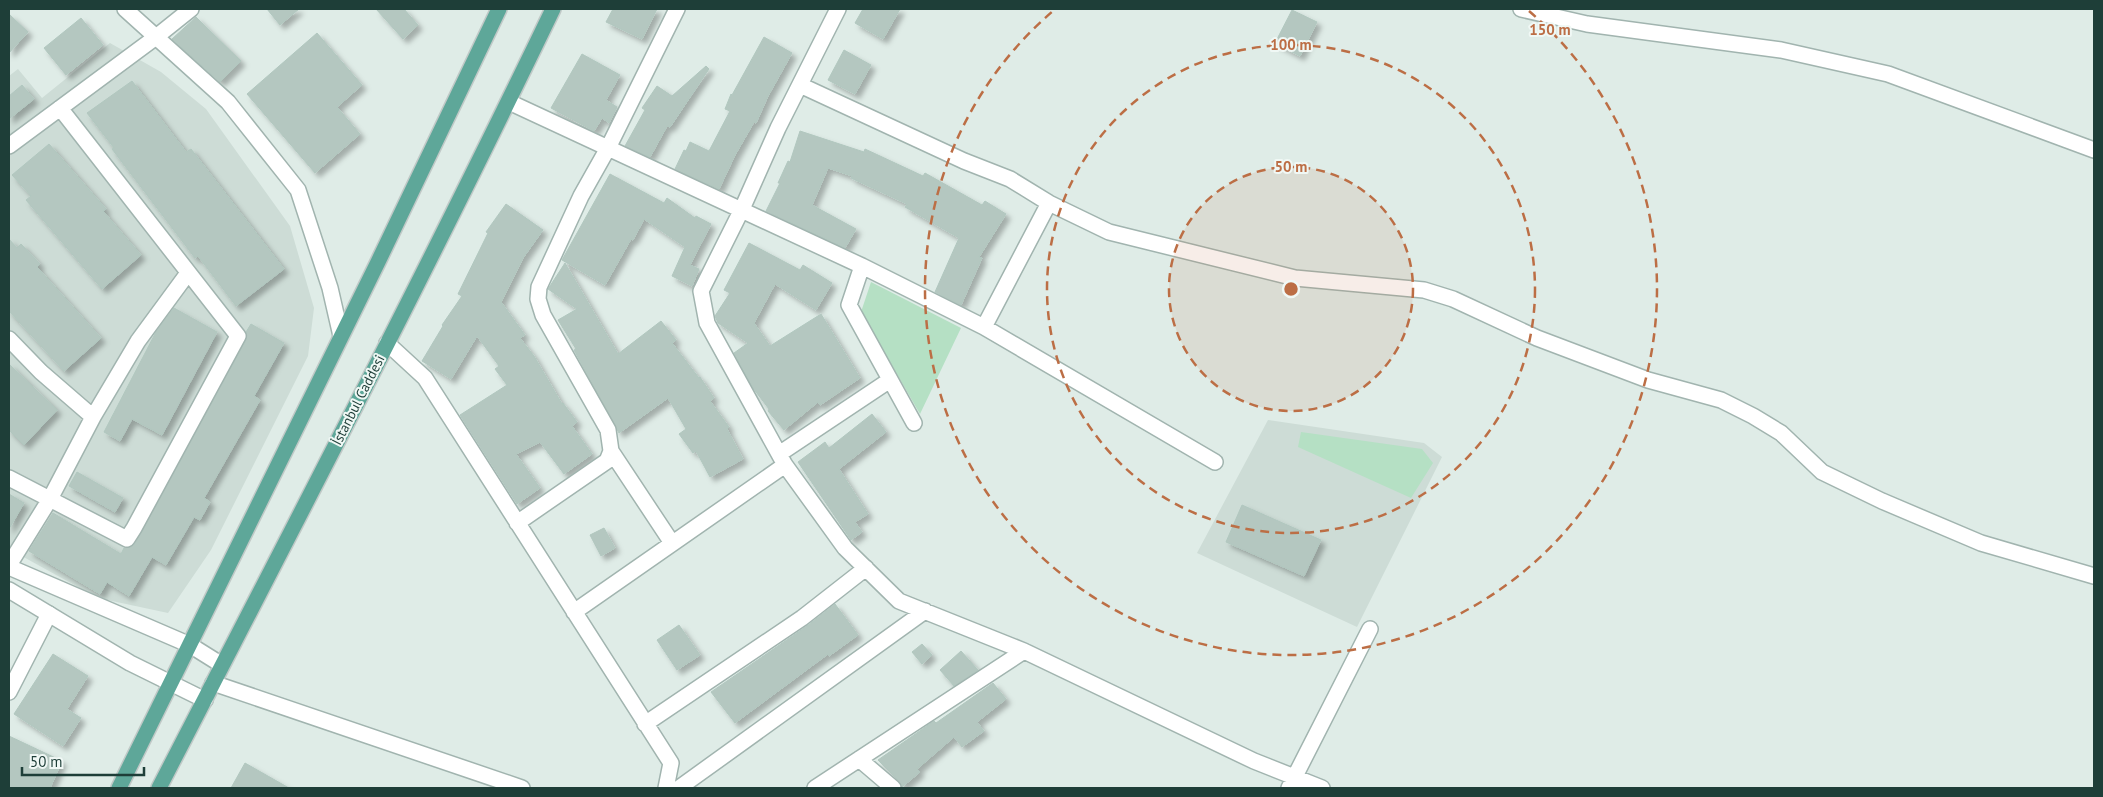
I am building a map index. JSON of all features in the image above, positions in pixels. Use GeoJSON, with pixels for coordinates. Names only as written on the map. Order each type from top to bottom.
{"type":"FeatureCollection","features":[{"type":"Feature","properties":{"kind":"main road"},"geometry":{"type":"LineString","coordinates":[[119,788],[499,9]]}},
{"type":"Feature","properties":{"kind":"main road","name":"İstanbul Caddesi"},"geometry":{"type":"LineString","coordinates":[[159,788],[509,102],[553,9]]}},
{"type":"Feature","properties":{"kind":"street"},"geometry":{"type":"LineString","coordinates":[[125,9],[228,102],[298,190],[330,288],[341,336]]}},
{"type":"Feature","properties":{"kind":"street"},"geometry":{"type":"LineString","coordinates":[[9,146],[156,37],[190,9]]}},
{"type":"Feature","properties":{"kind":"street"},"geometry":{"type":"LineString","coordinates":[[672,543],[612,451],[608,430],[543,315],[538,299],[539,287],[581,196],[608,148],[677,9]]}},
{"type":"Feature","properties":{"kind":"street"},"geometry":{"type":"LineString","coordinates":[[838,9],[778,128],[742,210],[701,291],[707,323],[782,460],[845,548],[899,601],[1024,651],[1254,761],[1292,783],[1322,788]]}},
{"type":"Feature","properties":{"kind":"street"},"geometry":{"type":"LineString","coordinates":[[1521,9],[1587,24],[1781,50],[1888,74],[2094,150]]}},
{"type":"Feature","properties":{"kind":"street"},"geometry":{"type":"LineString","coordinates":[[800,85],[964,161],[1010,178],[1049,203],[1109,232],[1295,278],[1424,290],[1453,299],[1537,338],[1648,380],[1721,400],[1781,433],[1822,472],[1882,501],[1981,543],[2094,576]]}},
{"type":"Feature","properties":{"kind":"street"},"geometry":{"type":"LineString","coordinates":[[509,102],[862,266],[984,328],[1215,462]]}},
{"type":"Feature","properties":{"kind":"street"},"geometry":{"type":"LineString","coordinates":[[9,478],[127,538],[238,336],[60,108]]}},
{"type":"Feature","properties":{"kind":"street"},"geometry":{"type":"LineString","coordinates":[[984,328],[1049,203]]}},
{"type":"Feature","properties":{"kind":"street"},"geometry":{"type":"LineString","coordinates":[[862,266],[849,305],[914,423]]}},
{"type":"Feature","properties":{"kind":"street"},"geometry":{"type":"LineString","coordinates":[[188,273],[138,341],[93,417],[50,499],[9,566],[190,645],[222,665]]}},
{"type":"Feature","properties":{"kind":"street"},"geometry":{"type":"LineString","coordinates":[[9,339],[41,372],[93,417]]}},
{"type":"Feature","properties":{"kind":"street"},"geometry":{"type":"LineString","coordinates":[[387,343],[425,378],[671,764],[666,788]]}},
{"type":"Feature","properties":{"kind":"street"},"geometry":{"type":"LineString","coordinates":[[574,612],[672,543],[890,380]]}},
{"type":"Feature","properties":{"kind":"street"},"geometry":{"type":"LineString","coordinates":[[517,523],[607,461],[612,451]]}},
{"type":"Feature","properties":{"kind":"street"},"geometry":{"type":"LineString","coordinates":[[645,724],[802,618],[866,568]]}},
{"type":"Feature","properties":{"kind":"street"},"geometry":{"type":"LineString","coordinates":[[9,590],[130,663],[172,682],[204,700]]}},
{"type":"Feature","properties":{"kind":"street"},"geometry":{"type":"LineString","coordinates":[[679,788],[925,611]]}},
{"type":"Feature","properties":{"kind":"street"},"geometry":{"type":"LineString","coordinates":[[9,692],[48,614]]}},
{"type":"Feature","properties":{"kind":"street"},"geometry":{"type":"LineString","coordinates":[[1292,783],[1370,629]]}},
{"type":"Feature","properties":{"kind":"street"},"geometry":{"type":"LineString","coordinates":[[815,788],[1024,651]]}},
{"type":"Feature","properties":{"kind":"street"},"geometry":{"type":"LineString","coordinates":[[213,683],[522,788]]}},
{"type":"Feature","properties":{"kind":"street"},"geometry":{"type":"LineString","coordinates":[[859,759],[894,788]]}},
{"type":"Feature","properties":{"kind":"shaded area"},"geometry":{"type":"Polygon","coordinates":[[[110,43],[161,72],[206,109],[290,226],[314,308],[308,356],[211,550],[168,613],[98,598],[9,549],[9,76],[18,69],[42,98],[110,43]]]}},
{"type":"Feature","properties":{"kind":"shaded area"},"geometry":{"type":"Polygon","coordinates":[[[1268,420],[1424,443],[1442,457],[1357,627],[1197,553],[1268,420]]]}},
{"type":"Feature","properties":{"kind":"green space"},"geometry":{"type":"Polygon","coordinates":[[[871,282],[961,328],[920,414],[861,312],[871,282]]]}},
{"type":"Feature","properties":{"kind":"green space"},"geometry":{"type":"Polygon","coordinates":[[[1301,432],[1422,449],[1433,463],[1411,498],[1298,447],[1301,432]]]}},
{"type":"Feature","properties":{"kind":"building"},"geometry":{"type":"Polygon","coordinates":[[[267,9],[299,9],[280,25],[267,9]]]}},
{"type":"Feature","properties":{"kind":"building"},"geometry":{"type":"Polygon","coordinates":[[[376,9],[404,9],[418,25],[403,39],[376,9]]]}},
{"type":"Feature","properties":{"kind":"building"},"geometry":{"type":"Polygon","coordinates":[[[613,9],[657,9],[642,39],[606,22],[613,9]]]}},
{"type":"Feature","properties":{"kind":"building"},"geometry":{"type":"Polygon","coordinates":[[[863,9],[900,9],[883,39],[855,23],[863,9]]]}},
{"type":"Feature","properties":{"kind":"building"},"geometry":{"type":"Polygon","coordinates":[[[1292,10],[1317,22],[1300,56],[1275,43],[1292,10]]]}},
{"type":"Feature","properties":{"kind":"building"},"geometry":{"type":"Polygon","coordinates":[[[9,14],[28,32],[9,53],[9,14]]]}},
{"type":"Feature","properties":{"kind":"building"},"geometry":{"type":"Polygon","coordinates":[[[196,17],[241,61],[220,82],[172,39],[196,17]]]}},
{"type":"Feature","properties":{"kind":"building"},"geometry":{"type":"Polygon","coordinates":[[[81,18],[103,45],[66,75],[44,48],[81,18]]]}},
{"type":"Feature","properties":{"kind":"building"},"geometry":{"type":"Polygon","coordinates":[[[317,33],[362,85],[337,107],[360,134],[315,173],[247,94],[317,33]]]}},
{"type":"Feature","properties":{"kind":"building"},"geometry":{"type":"Polygon","coordinates":[[[764,37],[792,53],[768,96],[756,123],[754,122],[735,155],[719,189],[675,169],[690,142],[709,151],[730,111],[725,109],[731,94],[764,37]]]}},
{"type":"Feature","properties":{"kind":"building"},"geometry":{"type":"Polygon","coordinates":[[[844,50],[871,65],[855,94],[828,80],[844,50]]]}},
{"type":"Feature","properties":{"kind":"building"},"geometry":{"type":"Polygon","coordinates":[[[582,54],[620,75],[606,100],[617,107],[609,123],[602,118],[594,131],[551,108],[582,54]]]}},
{"type":"Feature","properties":{"kind":"building"},"geometry":{"type":"Polygon","coordinates":[[[706,66],[709,69],[670,127],[667,126],[650,157],[625,146],[645,110],[642,108],[657,86],[672,96],[706,66]]]}},
{"type":"Feature","properties":{"kind":"building"},"geometry":{"type":"Polygon","coordinates":[[[132,81],[186,152],[191,149],[284,269],[236,306],[198,256],[195,258],[87,113],[132,81]]]}},
{"type":"Feature","properties":{"kind":"building"},"geometry":{"type":"Polygon","coordinates":[[[22,85],[34,99],[9,119],[9,96],[22,85]]]}},
{"type":"Feature","properties":{"kind":"building"},"geometry":{"type":"Polygon","coordinates":[[[800,131],[864,152],[865,149],[923,176],[925,173],[982,205],[985,201],[1006,214],[979,257],[982,258],[961,305],[935,292],[959,238],[905,207],[907,204],[851,178],[852,176],[828,168],[812,205],[856,229],[845,248],[766,211],[780,183],[778,183],[788,161],[790,162],[800,131]]]}},
{"type":"Feature","properties":{"kind":"building"},"geometry":{"type":"Polygon","coordinates":[[[49,144],[106,209],[103,211],[141,255],[102,289],[26,200],[31,196],[12,175],[49,144]]]}},
{"type":"Feature","properties":{"kind":"building"},"geometry":{"type":"Polygon","coordinates":[[[610,174],[664,203],[667,198],[695,218],[696,216],[711,224],[690,265],[699,269],[692,286],[672,276],[685,247],[644,219],[605,285],[562,260],[610,174]]]}},
{"type":"Feature","properties":{"kind":"building"},"geometry":{"type":"Polygon","coordinates":[[[506,204],[543,230],[523,258],[501,302],[525,335],[520,338],[534,356],[562,404],[577,422],[572,426],[592,454],[564,474],[540,442],[516,454],[540,488],[517,504],[460,415],[507,385],[495,369],[499,366],[477,336],[451,379],[422,361],[442,325],[462,296],[458,294],[488,233],[486,232],[506,204]]]}},
{"type":"Feature","properties":{"kind":"building"},"geometry":{"type":"Polygon","coordinates":[[[9,239],[17,248],[21,244],[40,264],[37,267],[101,338],[64,371],[9,311],[9,239]]]}},
{"type":"Feature","properties":{"kind":"building"},"geometry":{"type":"Polygon","coordinates":[[[749,243],[800,270],[803,265],[832,283],[816,310],[775,284],[754,323],[770,346],[821,314],[860,378],[820,405],[818,402],[784,430],[768,411],[769,409],[753,388],[734,353],[748,343],[718,323],[715,316],[730,293],[724,290],[749,243]]]}},
{"type":"Feature","properties":{"kind":"building"},"geometry":{"type":"Polygon","coordinates":[[[565,263],[618,354],[661,321],[676,340],[672,343],[700,377],[714,398],[710,401],[729,427],[727,429],[743,459],[710,477],[696,451],[693,453],[679,434],[686,429],[668,398],[619,433],[574,350],[576,349],[558,320],[577,309],[548,289],[565,263]]]}},
{"type":"Feature","properties":{"kind":"building"},"geometry":{"type":"Polygon","coordinates":[[[174,308],[217,332],[162,435],[132,419],[120,441],[104,432],[156,332],[174,308]]]}},
{"type":"Feature","properties":{"kind":"building"},"geometry":{"type":"Polygon","coordinates":[[[251,324],[284,343],[254,396],[260,400],[204,498],[210,502],[200,520],[194,517],[166,565],[152,557],[129,596],[107,582],[100,594],[29,551],[53,513],[121,554],[124,548],[135,544],[246,340],[246,332],[251,324]]]}},
{"type":"Feature","properties":{"kind":"building"},"geometry":{"type":"Polygon","coordinates":[[[9,364],[57,410],[24,445],[9,430],[9,364]]]}},
{"type":"Feature","properties":{"kind":"building"},"geometry":{"type":"Polygon","coordinates":[[[872,414],[886,432],[839,469],[868,514],[855,522],[862,532],[851,540],[798,462],[825,442],[829,448],[872,414]]]}},
{"type":"Feature","properties":{"kind":"building"},"geometry":{"type":"Polygon","coordinates":[[[77,472],[123,498],[115,512],[69,486],[77,472]]]}},
{"type":"Feature","properties":{"kind":"building"},"geometry":{"type":"Polygon","coordinates":[[[9,494],[24,503],[9,529],[9,494]]]}},
{"type":"Feature","properties":{"kind":"building"},"geometry":{"type":"Polygon","coordinates":[[[1242,505],[1321,540],[1304,576],[1226,542],[1242,505]]]}},
{"type":"Feature","properties":{"kind":"building"},"geometry":{"type":"Polygon","coordinates":[[[604,528],[615,548],[601,556],[590,535],[604,528]]]}},
{"type":"Feature","properties":{"kind":"building"},"geometry":{"type":"Polygon","coordinates":[[[835,604],[858,635],[829,656],[828,654],[735,723],[711,692],[807,626],[835,604]]]}},
{"type":"Feature","properties":{"kind":"building"},"geometry":{"type":"Polygon","coordinates":[[[679,625],[700,655],[677,670],[657,640],[679,625]]]}},
{"type":"Feature","properties":{"kind":"building"},"geometry":{"type":"Polygon","coordinates":[[[922,644],[932,655],[922,664],[912,652],[922,644]]]}},
{"type":"Feature","properties":{"kind":"building"},"geometry":{"type":"Polygon","coordinates":[[[961,651],[978,670],[954,686],[940,670],[961,651]]]}},
{"type":"Feature","properties":{"kind":"building"},"geometry":{"type":"Polygon","coordinates":[[[53,654],[88,676],[67,709],[81,718],[63,746],[14,714],[53,654]]]}},
{"type":"Feature","properties":{"kind":"building"},"geometry":{"type":"Polygon","coordinates":[[[993,683],[1006,699],[977,722],[984,731],[962,747],[954,737],[917,769],[920,772],[902,787],[899,781],[878,760],[934,721],[936,723],[993,683]]]}},
{"type":"Feature","properties":{"kind":"building"},"geometry":{"type":"Polygon","coordinates":[[[9,736],[62,761],[50,788],[9,788],[9,736]]]}},
{"type":"Feature","properties":{"kind":"building"},"geometry":{"type":"Polygon","coordinates":[[[245,763],[289,788],[231,788],[245,763]]]}}]}
